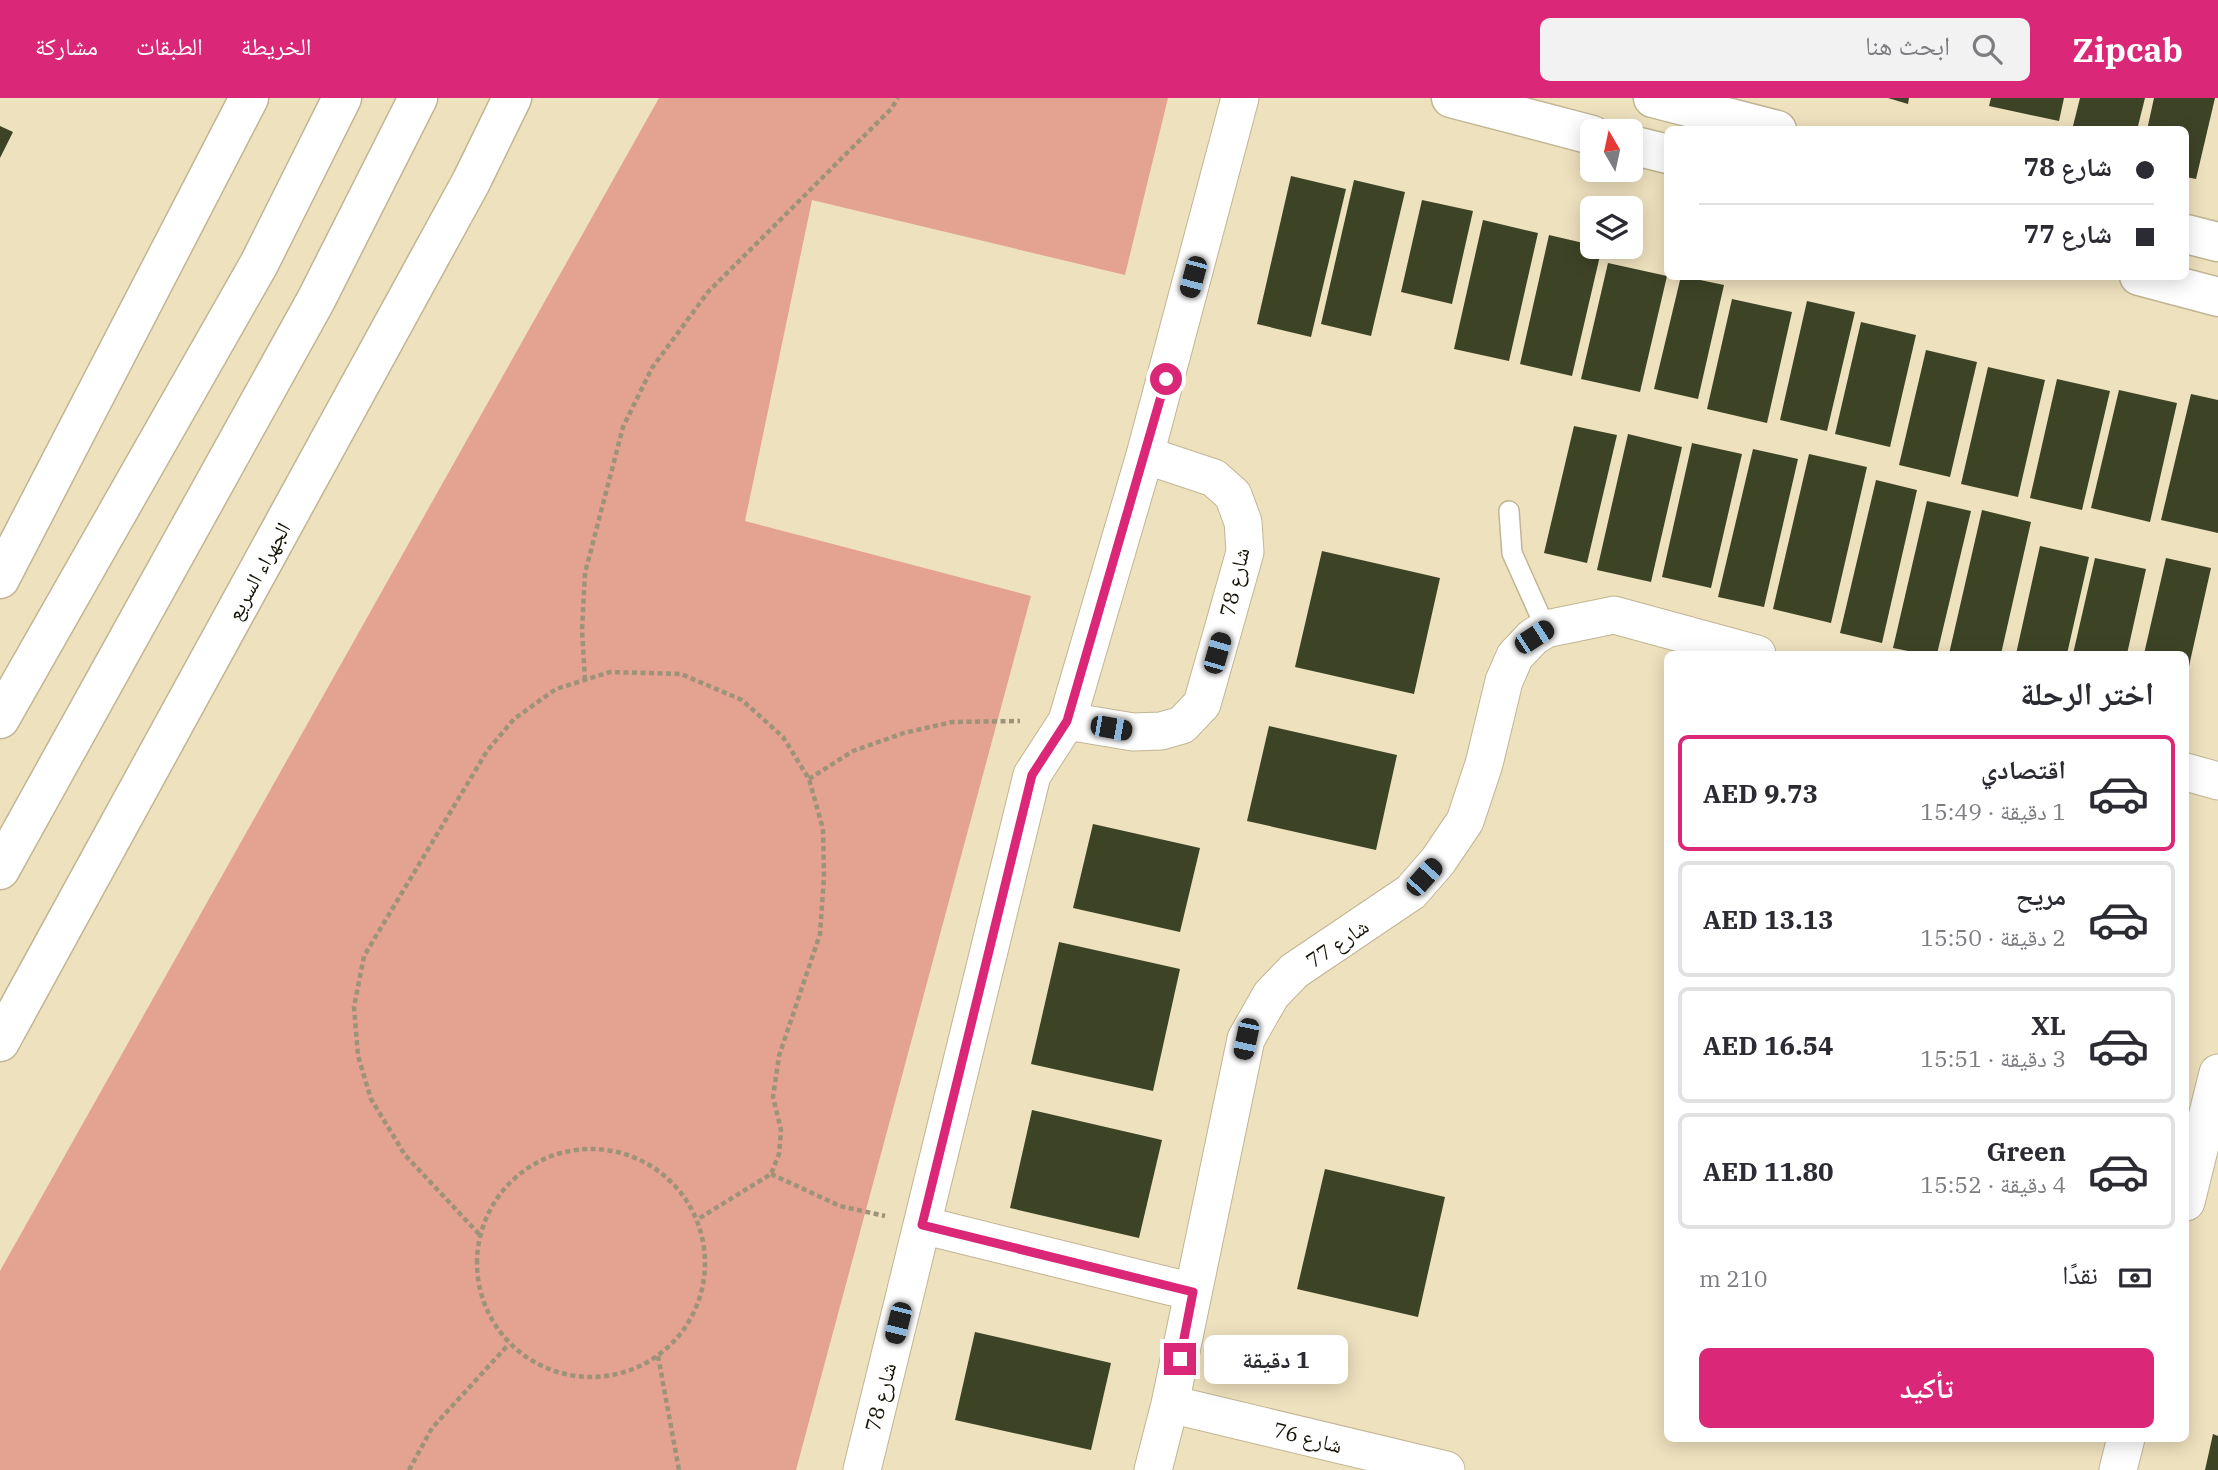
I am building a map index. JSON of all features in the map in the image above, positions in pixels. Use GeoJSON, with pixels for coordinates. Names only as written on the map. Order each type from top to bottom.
{"type":"FeatureCollection","features":[{"type":"Feature","properties":{"kind":"main road"},"geometry":{"type":"LineString","coordinates":[[0,579],[248,98]]}},
{"type":"Feature","properties":{"kind":"main road"},"geometry":{"type":"LineString","coordinates":[[0,719],[259,264],[342,98]]}},
{"type":"Feature","properties":{"kind":"main road"},"geometry":{"type":"LineString","coordinates":[[0,870],[316,300],[418,98]]}},
{"type":"Feature","properties":{"kind":"main road","name":"الجهراء السريع"},"geometry":{"type":"LineString","coordinates":[[0,1042],[471,182],[512,98]]}},
{"type":"Feature","properties":{"kind":"main road"},"geometry":{"type":"LineString","coordinates":[[471,182],[530,98]]}},
{"type":"Feature","properties":{"kind":"main road"},"geometry":{"type":"LineString","coordinates":[[1451,98],[1580,132]]}},
{"type":"Feature","properties":{"kind":"main road"},"geometry":{"type":"LineString","coordinates":[[1653,98],[1762,126]]}},
{"type":"Feature","properties":{"kind":"main road"},"geometry":{"type":"LineString","coordinates":[[1643,148],[1664,153]]}},
{"type":"Feature","properties":{"kind":"main road"},"geometry":{"type":"LineString","coordinates":[[2189,235],[2218,242]]}},
{"type":"Feature","properties":{"kind":"main road"},"geometry":{"type":"LineString","coordinates":[[2154,280],[2218,297]]}},
{"type":"Feature","properties":{"kind":"street","name":"شارع 78"},"geometry":{"type":"LineString","coordinates":[[862,1470],[1032,775],[1067,721],[1145,455],[1240,98]]}},
{"type":"Feature","properties":{"kind":"street","name":"شارع 78"},"geometry":{"type":"LineString","coordinates":[[1067,721],[1133,732],[1161,731],[1182,725],[1202,704],[1245,552],[1243,522],[1233,495],[1213,478],[1145,455]]}},
{"type":"Feature","properties":{"kind":"street"},"geometry":{"type":"LineString","coordinates":[[1546,629],[1614,615],[1746,651]]}},
{"type":"Feature","properties":{"kind":"street","name":"شارع 77"},"geometry":{"type":"LineString","coordinates":[[1153,1470],[1170,1404],[1246,1039],[1271,995],[1294,971],[1411,892],[1438,861],[1465,821],[1504,681],[1515,656],[1546,629]]}},
{"type":"Feature","properties":{"kind":"street"},"geometry":{"type":"LineString","coordinates":[[2189,773],[2218,781]]}},
{"type":"Feature","properties":{"kind":"street"},"geometry":{"type":"LineString","coordinates":[[2189,1196],[2207,1162],[2218,1073]]}},
{"type":"Feature","properties":{"kind":"street"},"geometry":{"type":"LineString","coordinates":[[922,1225],[1193,1292]]}},
{"type":"Feature","properties":{"kind":"street","name":"شارع 76"},"geometry":{"type":"LineString","coordinates":[[1170,1404],[1446,1470]]}},
{"type":"Feature","properties":{"kind":"street"},"geometry":{"type":"LineString","coordinates":[[2118,1470],[2125,1442]]}},
{"type":"Feature","properties":{"kind":"lane"},"geometry":{"type":"LineString","coordinates":[[1509,511],[1513,552],[1546,629]]}},
{"type":"Feature","properties":{"kind":"path"},"geometry":{"type":"LineString","coordinates":[[585,680],[582,630],[585,573],[623,427],[652,368],[708,292],[898,98]]}},
{"type":"Feature","properties":{"kind":"path"},"geometry":{"type":"LineString","coordinates":[[479,1234],[405,1155],[371,1099],[358,1056],[354,1007],[364,956],[486,751],[514,719],[556,689],[610,672],[681,674],[742,700],[783,737],[809,779],[823,829],[824,877],[820,933],[779,1056],[773,1097],[781,1130],[779,1154],[771,1174],[698,1219]]}},
{"type":"Feature","properties":{"kind":"path"},"geometry":{"type":"LineString","coordinates":[[809,779],[853,751],[904,733],[952,722],[1067,721]]}},
{"type":"Feature","properties":{"kind":"path"},"geometry":{"type":"LineString","coordinates":[[604,1149],[643,1161],[676,1185],[698,1219],[706,1256],[702,1295],[685,1329],[658,1356],[622,1373],[581,1377],[542,1367],[509,1343],[486,1311],[476,1273],[479,1234],[497,1197],[526,1169],[563,1152],[604,1149]]}},
{"type":"Feature","properties":{"kind":"path"},"geometry":{"type":"LineString","coordinates":[[771,1174],[841,1206],[922,1225]]}},
{"type":"Feature","properties":{"kind":"path"},"geometry":{"type":"LineString","coordinates":[[409,1470],[432,1428],[509,1343]]}},
{"type":"Feature","properties":{"kind":"path"},"geometry":{"type":"LineString","coordinates":[[658,1356],[679,1470]]}},
{"type":"Feature","properties":{"kind":"shaded area"},"geometry":{"type":"Polygon","coordinates":[[[659,98],[1168,98],[1125,275],[812,200],[745,521],[1031,596],[796,1470],[0,1470],[0,1271],[659,98]]]}},
{"type":"Feature","properties":{"kind":"building"},"geometry":{"type":"Polygon","coordinates":[[[1888,98],[1909,98],[1908,104],[1888,98]]]}},
{"type":"Feature","properties":{"kind":"building"},"geometry":{"type":"Polygon","coordinates":[[[1991,98],[2064,98],[2059,121],[1989,106],[1991,98]]]}},
{"type":"Feature","properties":{"kind":"building"},"geometry":{"type":"Polygon","coordinates":[[[2080,98],[2145,98],[2138,126],[2073,126],[2080,98]]]}},
{"type":"Feature","properties":{"kind":"building"},"geometry":{"type":"Polygon","coordinates":[[[2154,98],[2215,98],[2196,179],[2189,178],[2189,126],[2148,126],[2154,98]]]}},
{"type":"Feature","properties":{"kind":"building"},"geometry":{"type":"Polygon","coordinates":[[[0,126],[13,132],[0,158],[0,126]]]}},
{"type":"Feature","properties":{"kind":"building"},"geometry":{"type":"Polygon","coordinates":[[[1291,176],[1346,189],[1311,337],[1257,324],[1291,176]]]}},
{"type":"Feature","properties":{"kind":"building"},"geometry":{"type":"Polygon","coordinates":[[[1354,180],[1405,192],[1371,336],[1321,324],[1354,180]]]}},
{"type":"Feature","properties":{"kind":"building"},"geometry":{"type":"Polygon","coordinates":[[[1422,200],[1473,211],[1452,304],[1401,292],[1422,200]]]}},
{"type":"Feature","properties":{"kind":"building"},"geometry":{"type":"Polygon","coordinates":[[[1483,220],[1538,233],[1509,361],[1454,349],[1483,220]]]}},
{"type":"Feature","properties":{"kind":"building"},"geometry":{"type":"Polygon","coordinates":[[[1549,235],[1580,242],[1580,259],[1599,259],[1572,376],[1520,364],[1549,235]]]}},
{"type":"Feature","properties":{"kind":"building"},"geometry":{"type":"Polygon","coordinates":[[[1608,263],[1664,275],[1666,280],[1640,392],[1581,379],[1608,263]]]}},
{"type":"Feature","properties":{"kind":"building"},"geometry":{"type":"Polygon","coordinates":[[[1680,280],[1700,280],[1724,285],[1698,399],[1654,389],[1680,280]]]}},
{"type":"Feature","properties":{"kind":"building"},"geometry":{"type":"Polygon","coordinates":[[[1732,299],[1792,312],[1767,423],[1707,409],[1732,299]]]}},
{"type":"Feature","properties":{"kind":"building"},"geometry":{"type":"Polygon","coordinates":[[[1807,301],[1855,312],[1827,431],[1780,420],[1807,301]]]}},
{"type":"Feature","properties":{"kind":"building"},"geometry":{"type":"Polygon","coordinates":[[[1861,322],[1916,335],[1890,447],[1835,434],[1861,322]]]}},
{"type":"Feature","properties":{"kind":"building"},"geometry":{"type":"Polygon","coordinates":[[[1926,350],[1977,362],[1950,477],[1899,465],[1926,350]]]}},
{"type":"Feature","properties":{"kind":"building"},"geometry":{"type":"Polygon","coordinates":[[[1988,367],[2045,380],[2018,497],[1961,484],[1988,367]]]}},
{"type":"Feature","properties":{"kind":"building"},"geometry":{"type":"Polygon","coordinates":[[[2057,379],[2110,391],[2082,510],[2030,498],[2057,379]]]}},
{"type":"Feature","properties":{"kind":"building"},"geometry":{"type":"Polygon","coordinates":[[[2119,390],[2177,403],[2150,522],[2091,508],[2119,390]]]}},
{"type":"Feature","properties":{"kind":"building"},"geometry":{"type":"Polygon","coordinates":[[[2191,394],[2218,400],[2218,533],[2161,520],[2191,394]]]}},
{"type":"Feature","properties":{"kind":"building"},"geometry":{"type":"Polygon","coordinates":[[[1574,426],[1617,435],[1587,563],[1544,553],[1574,426]]]}},
{"type":"Feature","properties":{"kind":"building"},"geometry":{"type":"Polygon","coordinates":[[[1628,434],[1682,447],[1651,582],[1597,570],[1628,434]]]}},
{"type":"Feature","properties":{"kind":"building"},"geometry":{"type":"Polygon","coordinates":[[[1692,443],[1742,454],[1711,588],[1662,577],[1692,443]]]}},
{"type":"Feature","properties":{"kind":"building"},"geometry":{"type":"Polygon","coordinates":[[[1753,449],[1798,459],[1764,607],[1718,597],[1753,449]]]}},
{"type":"Feature","properties":{"kind":"building"},"geometry":{"type":"Polygon","coordinates":[[[1809,454],[1867,467],[1831,623],[1773,609],[1809,454]]]}},
{"type":"Feature","properties":{"kind":"building"},"geometry":{"type":"Polygon","coordinates":[[[1876,480],[1917,490],[1882,643],[1840,633],[1876,480]]]}},
{"type":"Feature","properties":{"kind":"building"},"geometry":{"type":"Polygon","coordinates":[[[1927,501],[1971,511],[1938,651],[1893,648],[1927,501]]]}},
{"type":"Feature","properties":{"kind":"building"},"geometry":{"type":"Polygon","coordinates":[[[1982,510],[2031,522],[2002,651],[1950,651],[1982,510]]]}},
{"type":"Feature","properties":{"kind":"building"},"geometry":{"type":"Polygon","coordinates":[[[2040,546],[2089,557],[2068,651],[2017,651],[2040,546]]]}},
{"type":"Feature","properties":{"kind":"building"},"geometry":{"type":"Polygon","coordinates":[[[1322,551],[1440,578],[1414,694],[1295,667],[1322,551]]]}},
{"type":"Feature","properties":{"kind":"building"},"geometry":{"type":"Polygon","coordinates":[[[2095,558],[2146,569],[2128,651],[2074,651],[2095,558]]]}},
{"type":"Feature","properties":{"kind":"building"},"geometry":{"type":"Polygon","coordinates":[[[2166,558],[2211,568],[2189,666],[2189,651],[2145,651],[2166,558]]]}},
{"type":"Feature","properties":{"kind":"building"},"geometry":{"type":"Polygon","coordinates":[[[1269,726],[1397,755],[1376,850],[1247,821],[1269,726]]]}},
{"type":"Feature","properties":{"kind":"building"},"geometry":{"type":"Polygon","coordinates":[[[1093,824],[1200,848],[1180,932],[1073,908],[1093,824]]]}},
{"type":"Feature","properties":{"kind":"building"},"geometry":{"type":"Polygon","coordinates":[[[1059,942],[1180,969],[1153,1091],[1031,1064],[1059,942]]]}},
{"type":"Feature","properties":{"kind":"building"},"geometry":{"type":"Polygon","coordinates":[[[1032,1110],[1162,1140],[1139,1238],[1010,1208],[1032,1110]]]}},
{"type":"Feature","properties":{"kind":"building"},"geometry":{"type":"Polygon","coordinates":[[[1325,1169],[1445,1197],[1418,1317],[1297,1289],[1325,1169]]]}},
{"type":"Feature","properties":{"kind":"building"},"geometry":{"type":"Polygon","coordinates":[[[975,1332],[1111,1363],[1091,1450],[955,1420],[975,1332]]]}},
{"type":"Feature","properties":{"kind":"building"},"geometry":{"type":"Polygon","coordinates":[[[2213,1434],[2218,1436],[2218,1470],[2205,1470],[2213,1434]]]}},
{"type":"Feature","properties":{"kind":"route"},"geometry":{"type":"LineString","coordinates":[[1166,379],[1067,721],[1032,775],[922,1225],[1193,1292],[1180,1359]]}}]}
